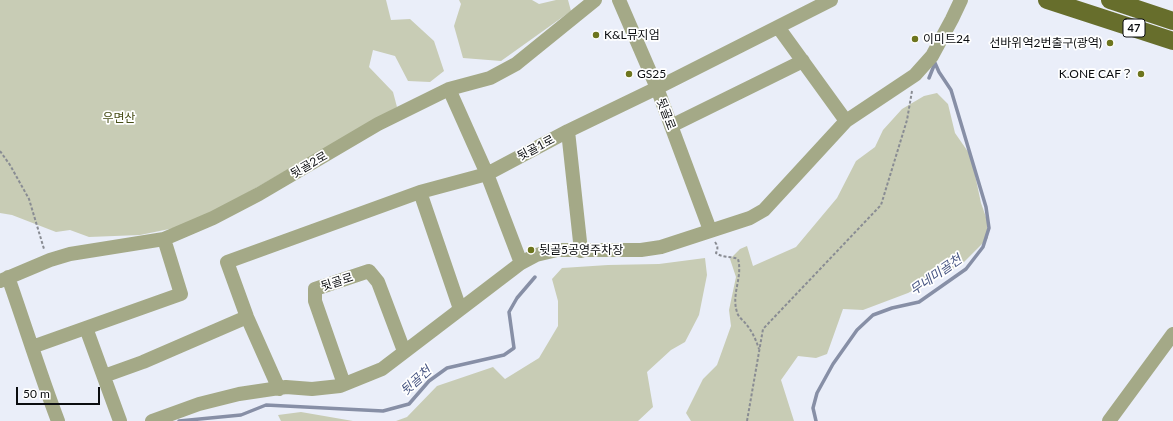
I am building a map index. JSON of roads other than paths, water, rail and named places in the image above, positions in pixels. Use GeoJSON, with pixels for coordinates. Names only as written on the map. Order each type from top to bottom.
{"type":"FeatureCollection","features":[{"type":"Feature","properties":{"kind":"main road","name":"47"},"geometry":{"type":"LineString","coordinates":[[1047,0],[1173,41]]}},
{"type":"Feature","properties":{"kind":"main road"},"geometry":{"type":"LineString","coordinates":[[1110,0],[1173,21]]}},
{"type":"Feature","properties":{"kind":"street","name":"뒷골2로"},"geometry":{"type":"LineString","coordinates":[[4,279],[70,254],[164,239],[213,218],[253,197],[378,124],[449,89],[490,78],[516,64],[595,0]]}},
{"type":"Feature","properties":{"kind":"street","name":"뒷골로"},"geometry":{"type":"LineString","coordinates":[[619,0],[671,126],[708,231]]}},
{"type":"Feature","properties":{"kind":"street","name":"뒷골1로"},"geometry":{"type":"LineString","coordinates":[[247,317],[227,262],[420,192],[487,174],[568,131],[831,0]]}},
{"type":"Feature","properties":{"kind":"street"},"geometry":{"type":"LineString","coordinates":[[152,421],[199,404],[239,394],[286,387],[312,389],[340,386],[382,369],[521,263],[536,256],[557,250],[641,250],[661,246],[750,218],[764,210],[846,121],[915,75],[932,56],[961,0]]}},
{"type":"Feature","properties":{"kind":"street"},"geometry":{"type":"LineString","coordinates":[[778,27],[846,121]]}},
{"type":"Feature","properties":{"kind":"street"},"geometry":{"type":"LineString","coordinates":[[671,126],[803,61]]}},
{"type":"Feature","properties":{"kind":"street"},"geometry":{"type":"LineString","coordinates":[[449,89],[487,174],[521,263]]}},
{"type":"Feature","properties":{"kind":"street"},"geometry":{"type":"LineString","coordinates":[[568,131],[581,251]]}},
{"type":"Feature","properties":{"kind":"street"},"geometry":{"type":"LineString","coordinates":[[420,192],[460,309]]}},
{"type":"Feature","properties":{"kind":"street"},"geometry":{"type":"LineString","coordinates":[[32,347],[181,294],[164,239]]}},
{"type":"Feature","properties":{"kind":"street","name":"뒷골로"},"geometry":{"type":"LineString","coordinates":[[344,384],[315,301],[315,289],[369,271],[378,282],[404,351]]}},
{"type":"Feature","properties":{"kind":"street"},"geometry":{"type":"LineString","coordinates":[[4,279],[32,347],[44,386],[58,421]]}},
{"type":"Feature","properties":{"kind":"street"},"geometry":{"type":"LineString","coordinates":[[104,376],[143,362],[247,317],[279,388]]}},
{"type":"Feature","properties":{"kind":"street"},"geometry":{"type":"LineString","coordinates":[[86,328],[120,421]]}},
{"type":"Feature","properties":{"kind":"street"},"geometry":{"type":"LineString","coordinates":[[1109,421],[1173,334]]}},
{"type":"Feature","properties":{"kind":"waterway","name":"뒷골천"},"geometry":{"type":"LineString","coordinates":[[929,78],[935,63]]}},
{"type":"Feature","properties":{"kind":"waterway","name":"무네미골천"},"geometry":{"type":"LineString","coordinates":[[816,421],[813,408],[817,393],[833,364],[857,330],[873,315],[892,308],[919,302],[966,269],[983,247],[989,228],[986,207],[951,90],[935,63]]}},
{"type":"Feature","properties":{"kind":"waterway","name":"뒷골천"},"geometry":{"type":"LineString","coordinates":[[179,421],[241,415],[266,405],[383,411],[409,404],[429,381],[447,368],[504,355],[514,348],[509,312],[517,298],[535,277]]}},
{"type":"Feature","properties":{"kind":"place","name":"K&L뮤지엄"},"geometry":{"type":"Point","coordinates":[596,35]}},
{"type":"Feature","properties":{"kind":"place","name":"이미트24"},"geometry":{"type":"Point","coordinates":[915,39]}},
{"type":"Feature","properties":{"kind":"place","name":"선바위역2번출구(광역)"},"geometry":{"type":"Point","coordinates":[1110,43]}},
{"type":"Feature","properties":{"kind":"place","name":"GS25"},"geometry":{"type":"Point","coordinates":[629,74]}},
{"type":"Feature","properties":{"kind":"place","name":"K.ONE CAF？"},"geometry":{"type":"Point","coordinates":[1141,74]}},
{"type":"Feature","properties":{"kind":"place","name":"뒷골5공영주차장"},"geometry":{"type":"Point","coordinates":[531,250]}},
{"type":"Feature","properties":{"kind":"park label","name":"우면산"},"geometry":{"type":"Point","coordinates":[119,118]}}]}
